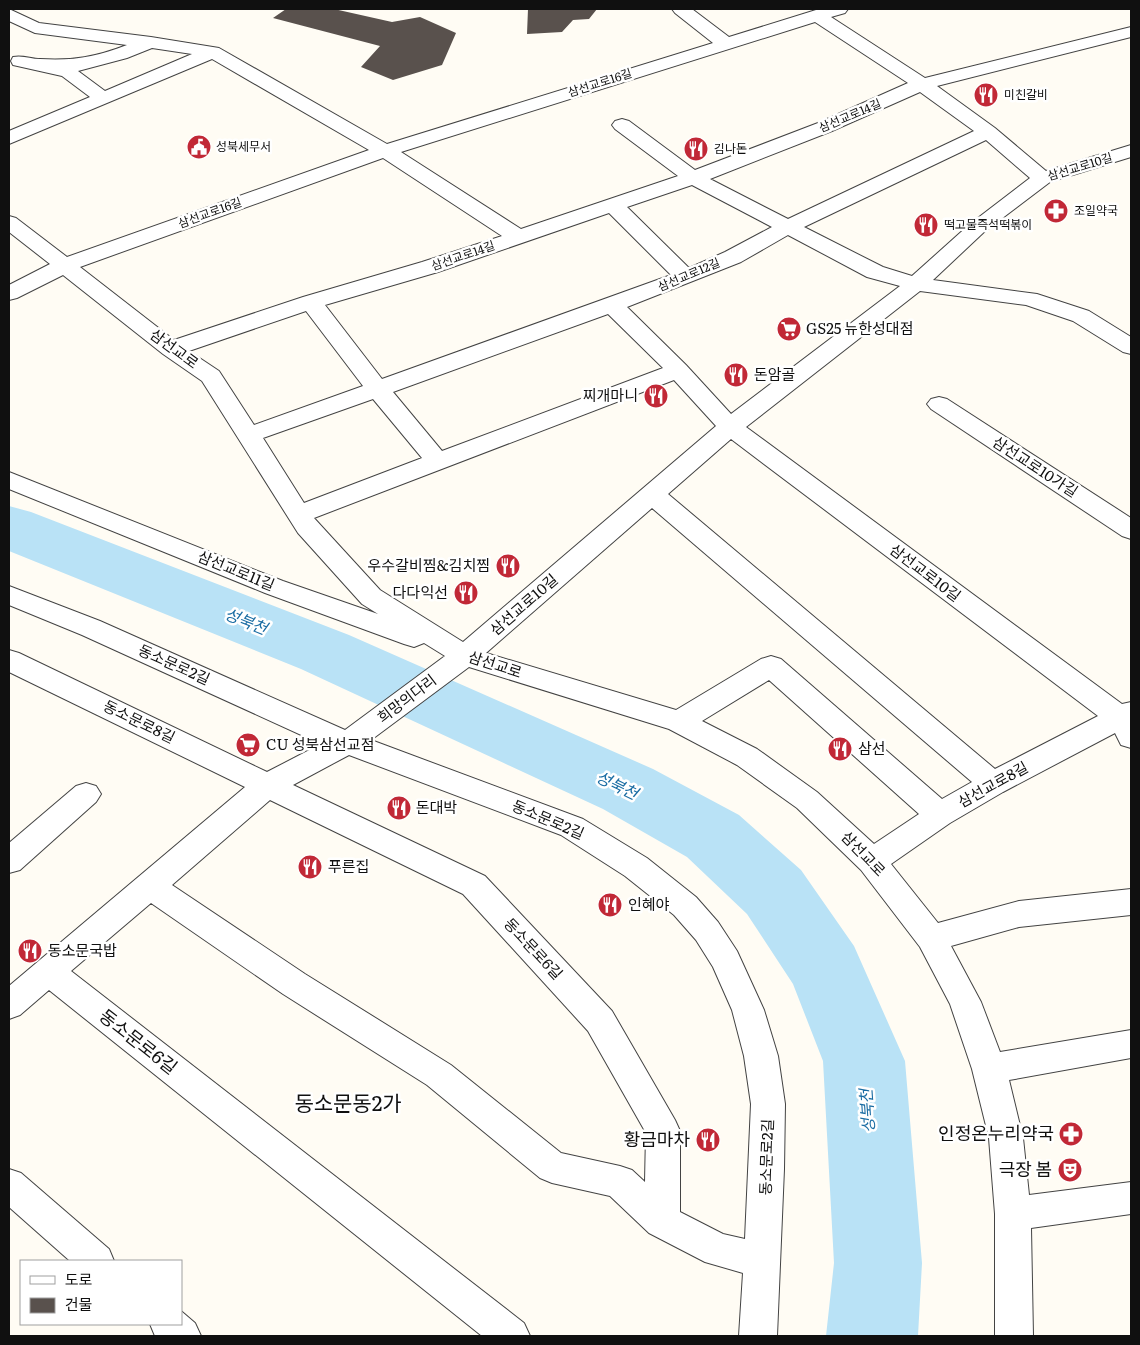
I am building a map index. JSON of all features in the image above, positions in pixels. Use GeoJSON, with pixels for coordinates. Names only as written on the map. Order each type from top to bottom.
{"type":"FeatureCollection","features":[{"type":"Feature","properties":{"kind":"street"},"geometry":{"type":"LineString","coordinates":[[681,9],[725,43]]}},
{"type":"Feature","properties":{"kind":"street","name":"삼선교로16길"},"geometry":{"type":"LineString","coordinates":[[63,266],[384,151],[816,14],[839,9]]}},
{"type":"Feature","properties":{"kind":"street"},"geometry":{"type":"LineString","coordinates":[[9,14],[35,28],[151,42],[213,52],[384,151],[519,237]]}},
{"type":"Feature","properties":{"kind":"street"},"geometry":{"type":"LineString","coordinates":[[816,14],[922,84],[988,132],[1043,178]]}},
{"type":"Feature","properties":{"kind":"street","name":"삼선교로14길"},"geometry":{"type":"LineString","coordinates":[[171,349],[311,302],[430,267],[692,178],[825,127],[922,84],[1131,32]]}},
{"type":"Feature","properties":{"kind":"street"},"geometry":{"type":"LineString","coordinates":[[39,65],[81,65],[120,54],[151,42]]}},
{"type":"Feature","properties":{"kind":"street"},"geometry":{"type":"LineString","coordinates":[[9,138],[213,52]]}},
{"type":"Feature","properties":{"kind":"street"},"geometry":{"type":"LineString","coordinates":[[20,61],[68,72],[103,98]]}},
{"type":"Feature","properties":{"kind":"street"},"geometry":{"type":"LineString","coordinates":[[622,125],[692,178],[876,272],[916,284],[1029,299],[1081,316],[1131,347]]}},
{"type":"Feature","properties":{"kind":"street","name":"삼선교로12길"},"geometry":{"type":"LineString","coordinates":[[249,435],[686,277],[733,257],[788,227],[988,132]]}},
{"type":"Feature","properties":{"kind":"street","name":"삼선교로10길"},"geometry":{"type":"LineString","coordinates":[[456,663],[730,427],[916,284],[977,228],[1043,178],[1131,151]]}},
{"type":"Feature","properties":{"kind":"street"},"geometry":{"type":"LineString","coordinates":[[613,205],[686,277]]}},
{"type":"Feature","properties":{"kind":"street","name":"삼선교로"},"geometry":{"type":"LineString","coordinates":[[9,222],[171,349],[211,376],[307,527],[371,597],[456,663],[679,722],[746,757],[807,800],[872,861],[931,938],[965,1002],[989,1069],[1006,1138],[1013,1214],[1014,1336]]}},
{"type":"Feature","properties":{"kind":"street"},"geometry":{"type":"LineString","coordinates":[[9,293],[63,266]]}},
{"type":"Feature","properties":{"kind":"street"},"geometry":{"type":"LineString","coordinates":[[311,302],[378,389],[437,461]]}},
{"type":"Feature","properties":{"kind":"street","name":"삼선교로10길"},"geometry":{"type":"LineString","coordinates":[[612,305],[678,370],[730,427],[1127,722]]}},
{"type":"Feature","properties":{"kind":"street"},"geometry":{"type":"LineString","coordinates":[[299,514],[678,370]]}},
{"type":"Feature","properties":{"kind":"street","name":"삼선교로10가길"},"geometry":{"type":"LineString","coordinates":[[939,404],[1131,530]]}},
{"type":"Feature","properties":{"kind":"street","name":"삼선교로11길"},"geometry":{"type":"LineString","coordinates":[[9,480],[456,663]]}},
{"type":"Feature","properties":{"kind":"street"},"geometry":{"type":"LineString","coordinates":[[652,494],[993,784]]}},
{"type":"Feature","properties":{"kind":"street","name":"동소문로2길"},"geometry":{"type":"LineString","coordinates":[[9,595],[357,736],[572,827],[643,873],[685,906],[707,931],[726,960],[748,1010],[761,1056],[768,1104],[758,1336]]}},
{"type":"Feature","properties":{"kind":"street","name":"동소문로8길"},"geometry":{"type":"LineString","coordinates":[[9,660],[268,784]]}},
{"type":"Feature","properties":{"kind":"street","name":"희망의다리"},"geometry":{"type":"LineString","coordinates":[[357,736],[456,663]]}},
{"type":"Feature","properties":{"kind":"street"},"geometry":{"type":"LineString","coordinates":[[679,722],[771,666],[940,815]]}},
{"type":"Feature","properties":{"kind":"street","name":"삼선교로8길"},"geometry":{"type":"LineString","coordinates":[[872,861],[940,815],[993,784],[1127,722]]}},
{"type":"Feature","properties":{"kind":"street"},"geometry":{"type":"LineString","coordinates":[[12,997],[48,970],[150,886],[268,784],[357,736]]}},
{"type":"Feature","properties":{"kind":"street","name":"동소문로6길"},"geometry":{"type":"LineString","coordinates":[[268,784],[474,885],[600,1021],[663,1131],[662,1221]]}},
{"type":"Feature","properties":{"kind":"street"},"geometry":{"type":"LineString","coordinates":[[9,861],[86,794]]}},
{"type":"Feature","properties":{"kind":"street"},"geometry":{"type":"LineString","coordinates":[[150,886],[294,984],[439,1075],[552,1167],[620,1182],[662,1221],[718,1250],[762,1260]]}},
{"type":"Feature","properties":{"kind":"street"},"geometry":{"type":"LineString","coordinates":[[931,938],[1019,914],[1131,902]]}},
{"type":"Feature","properties":{"kind":"street","name":"동소문로6길"},"geometry":{"type":"LineString","coordinates":[[48,970],[511,1336]]}},
{"type":"Feature","properties":{"kind":"street"},"geometry":{"type":"LineString","coordinates":[[989,1069],[1131,1044]]}},
{"type":"Feature","properties":{"kind":"street"},"geometry":{"type":"LineString","coordinates":[[9,1185],[95,1260]]}},
{"type":"Feature","properties":{"kind":"street"},"geometry":{"type":"LineString","coordinates":[[1013,1214],[1131,1198]]}},
{"type":"Feature","properties":{"kind":"street"},"geometry":{"type":"LineString","coordinates":[[169,1325],[182,1336]]}},
{"type":"Feature","properties":{"kind":"building"},"geometry":{"type":"Polygon","coordinates":[[[286,9],[334,9],[392,22],[420,17],[456,33],[442,65],[393,80],[361,67],[380,46],[273,18],[286,9]]]}},
{"type":"Feature","properties":{"kind":"building"},"geometry":{"type":"Polygon","coordinates":[[[528,9],[597,9],[589,19],[573,20],[562,32],[527,34],[528,9]]]}},
{"type":"Feature","properties":{"kind":"waterway","name":"성북천"},"geometry":{"type":"LineString","coordinates":[[9,527],[325,652],[628,789],[713,836],[774,892],[826,969],[864,1061],[878,1263],[872,1336]]}},
{"type":"Feature","properties":{"kind":"place","name":"미친갈비"},"geometry":{"type":"Point","coordinates":[986,95]}},
{"type":"Feature","properties":{"kind":"place","name":"성북세무서"},"geometry":{"type":"Point","coordinates":[199,147]}},
{"type":"Feature","properties":{"kind":"place","name":"김나돈"},"geometry":{"type":"Point","coordinates":[696,149]}},
{"type":"Feature","properties":{"kind":"place","name":"조일약국"},"geometry":{"type":"Point","coordinates":[1056,211]}},
{"type":"Feature","properties":{"kind":"place","name":"떡고물즉석떡볶이"},"geometry":{"type":"Point","coordinates":[926,225]}},
{"type":"Feature","properties":{"kind":"place","name":"GS25 뉴한성대점"},"geometry":{"type":"Point","coordinates":[789,329]}},
{"type":"Feature","properties":{"kind":"place","name":"돈암골"},"geometry":{"type":"Point","coordinates":[736,375]}},
{"type":"Feature","properties":{"kind":"place","name":"찌개마니"},"geometry":{"type":"Point","coordinates":[656,396]}},
{"type":"Feature","properties":{"kind":"place","name":"우수갈비찜&김치찜"},"geometry":{"type":"Point","coordinates":[508,566]}},
{"type":"Feature","properties":{"kind":"place","name":"다다익선"},"geometry":{"type":"Point","coordinates":[466,593]}},
{"type":"Feature","properties":{"kind":"place","name":"CU 성북삼선교점"},"geometry":{"type":"Point","coordinates":[248,745]}},
{"type":"Feature","properties":{"kind":"place","name":"삼선"},"geometry":{"type":"Point","coordinates":[840,749]}},
{"type":"Feature","properties":{"kind":"place","name":"돈대박"},"geometry":{"type":"Point","coordinates":[399,808]}},
{"type":"Feature","properties":{"kind":"place","name":"푸른집"},"geometry":{"type":"Point","coordinates":[310,867]}},
{"type":"Feature","properties":{"kind":"place","name":"인혜야"},"geometry":{"type":"Point","coordinates":[610,905]}},
{"type":"Feature","properties":{"kind":"place","name":"동소문국밥"},"geometry":{"type":"Point","coordinates":[30,951]}},
{"type":"Feature","properties":{"kind":"place","name":"인정온누리약국"},"geometry":{"type":"Point","coordinates":[1071,1134]}},
{"type":"Feature","properties":{"kind":"place","name":"황금마차"},"geometry":{"type":"Point","coordinates":[708,1140]}},
{"type":"Feature","properties":{"kind":"place","name":"극장 봄"},"geometry":{"type":"Point","coordinates":[1070,1170]}},
{"type":"Feature","properties":{"kind":"district","name":"동소문동2가"},"geometry":{"type":"Point","coordinates":[348,1104]}}]}
